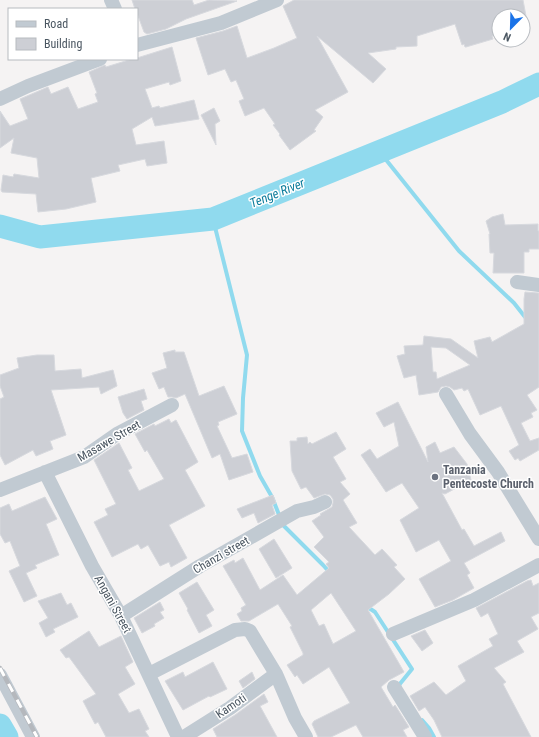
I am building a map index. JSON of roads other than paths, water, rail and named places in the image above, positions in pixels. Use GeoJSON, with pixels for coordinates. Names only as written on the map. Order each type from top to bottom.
{"type":"FeatureCollection","features":[{"type":"Feature","properties":{"kind":"street"},"geometry":{"type":"LineString","coordinates":[[138,45],[221,23],[277,0]]}},
{"type":"Feature","properties":{"kind":"street"},"geometry":{"type":"LineString","coordinates":[[0,99],[28,86],[97,60]]}},
{"type":"Feature","properties":{"kind":"street"},"geometry":{"type":"LineString","coordinates":[[517,282],[539,285]]}},
{"type":"Feature","properties":{"kind":"street"},"geometry":{"type":"LineString","coordinates":[[446,394],[470,434],[498,472],[539,539]]}},
{"type":"Feature","properties":{"kind":"street","name":"Masawe Street"},"geometry":{"type":"LineString","coordinates":[[0,490],[84,457],[117,434],[172,405]]}},
{"type":"Feature","properties":{"kind":"street","name":"Angani Street"},"geometry":{"type":"LineString","coordinates":[[45,472],[92,566],[121,616],[178,737]]}},
{"type":"Feature","properties":{"kind":"street","name":"Chanzi street"},"geometry":{"type":"LineString","coordinates":[[121,616],[200,566],[297,511],[314,507],[324,502]]}},
{"type":"Feature","properties":{"kind":"street"},"geometry":{"type":"LineString","coordinates":[[393,634],[474,600],[539,565]]}},
{"type":"Feature","properties":{"kind":"street"},"geometry":{"type":"LineString","coordinates":[[149,674],[235,630],[246,629],[250,631],[276,674],[295,718],[306,737]]}},
{"type":"Feature","properties":{"kind":"street","name":"Kamoti"},"geometry":{"type":"LineString","coordinates":[[184,737],[230,708],[276,674]]}},
{"type":"Feature","properties":{"kind":"street"},"geometry":{"type":"LineString","coordinates":[[0,675],[33,737]]}},
{"type":"Feature","properties":{"kind":"street"},"geometry":{"type":"LineString","coordinates":[[394,687],[425,737]]}},
{"type":"Feature","properties":{"kind":"waterway","name":"Tenge River"},"geometry":{"type":"LineString","coordinates":[[0,226],[40,237],[213,219],[502,102],[539,84]]}},
{"type":"Feature","properties":{"kind":"waterway"},"geometry":{"type":"LineString","coordinates":[[379,151],[459,251],[514,303],[525,317],[539,317]]}},
{"type":"Feature","properties":{"kind":"waterway"},"geometry":{"type":"LineString","coordinates":[[213,219],[247,355],[242,431],[260,476],[272,497],[283,525],[331,574]]}},
{"type":"Feature","properties":{"kind":"waterway"},"geometry":{"type":"LineString","coordinates":[[366,606],[375,612],[412,669],[399,685],[400,688]]}},
{"type":"Feature","properties":{"kind":"waterway"},"geometry":{"type":"LineString","coordinates":[[422,720],[434,737]]}},
{"type":"Feature","properties":{"kind":"waterway"},"geometry":{"type":"LineString","coordinates":[[0,725],[7,737]]}},
{"type":"Feature","properties":{"kind":"railway"},"geometry":{"type":"LineString","coordinates":[[0,668],[37,737]]}},
{"type":"Feature","properties":{"kind":"place","name":"Tanzania Pentecoste Church"},"geometry":{"type":"Point","coordinates":[435,477]}}]}
